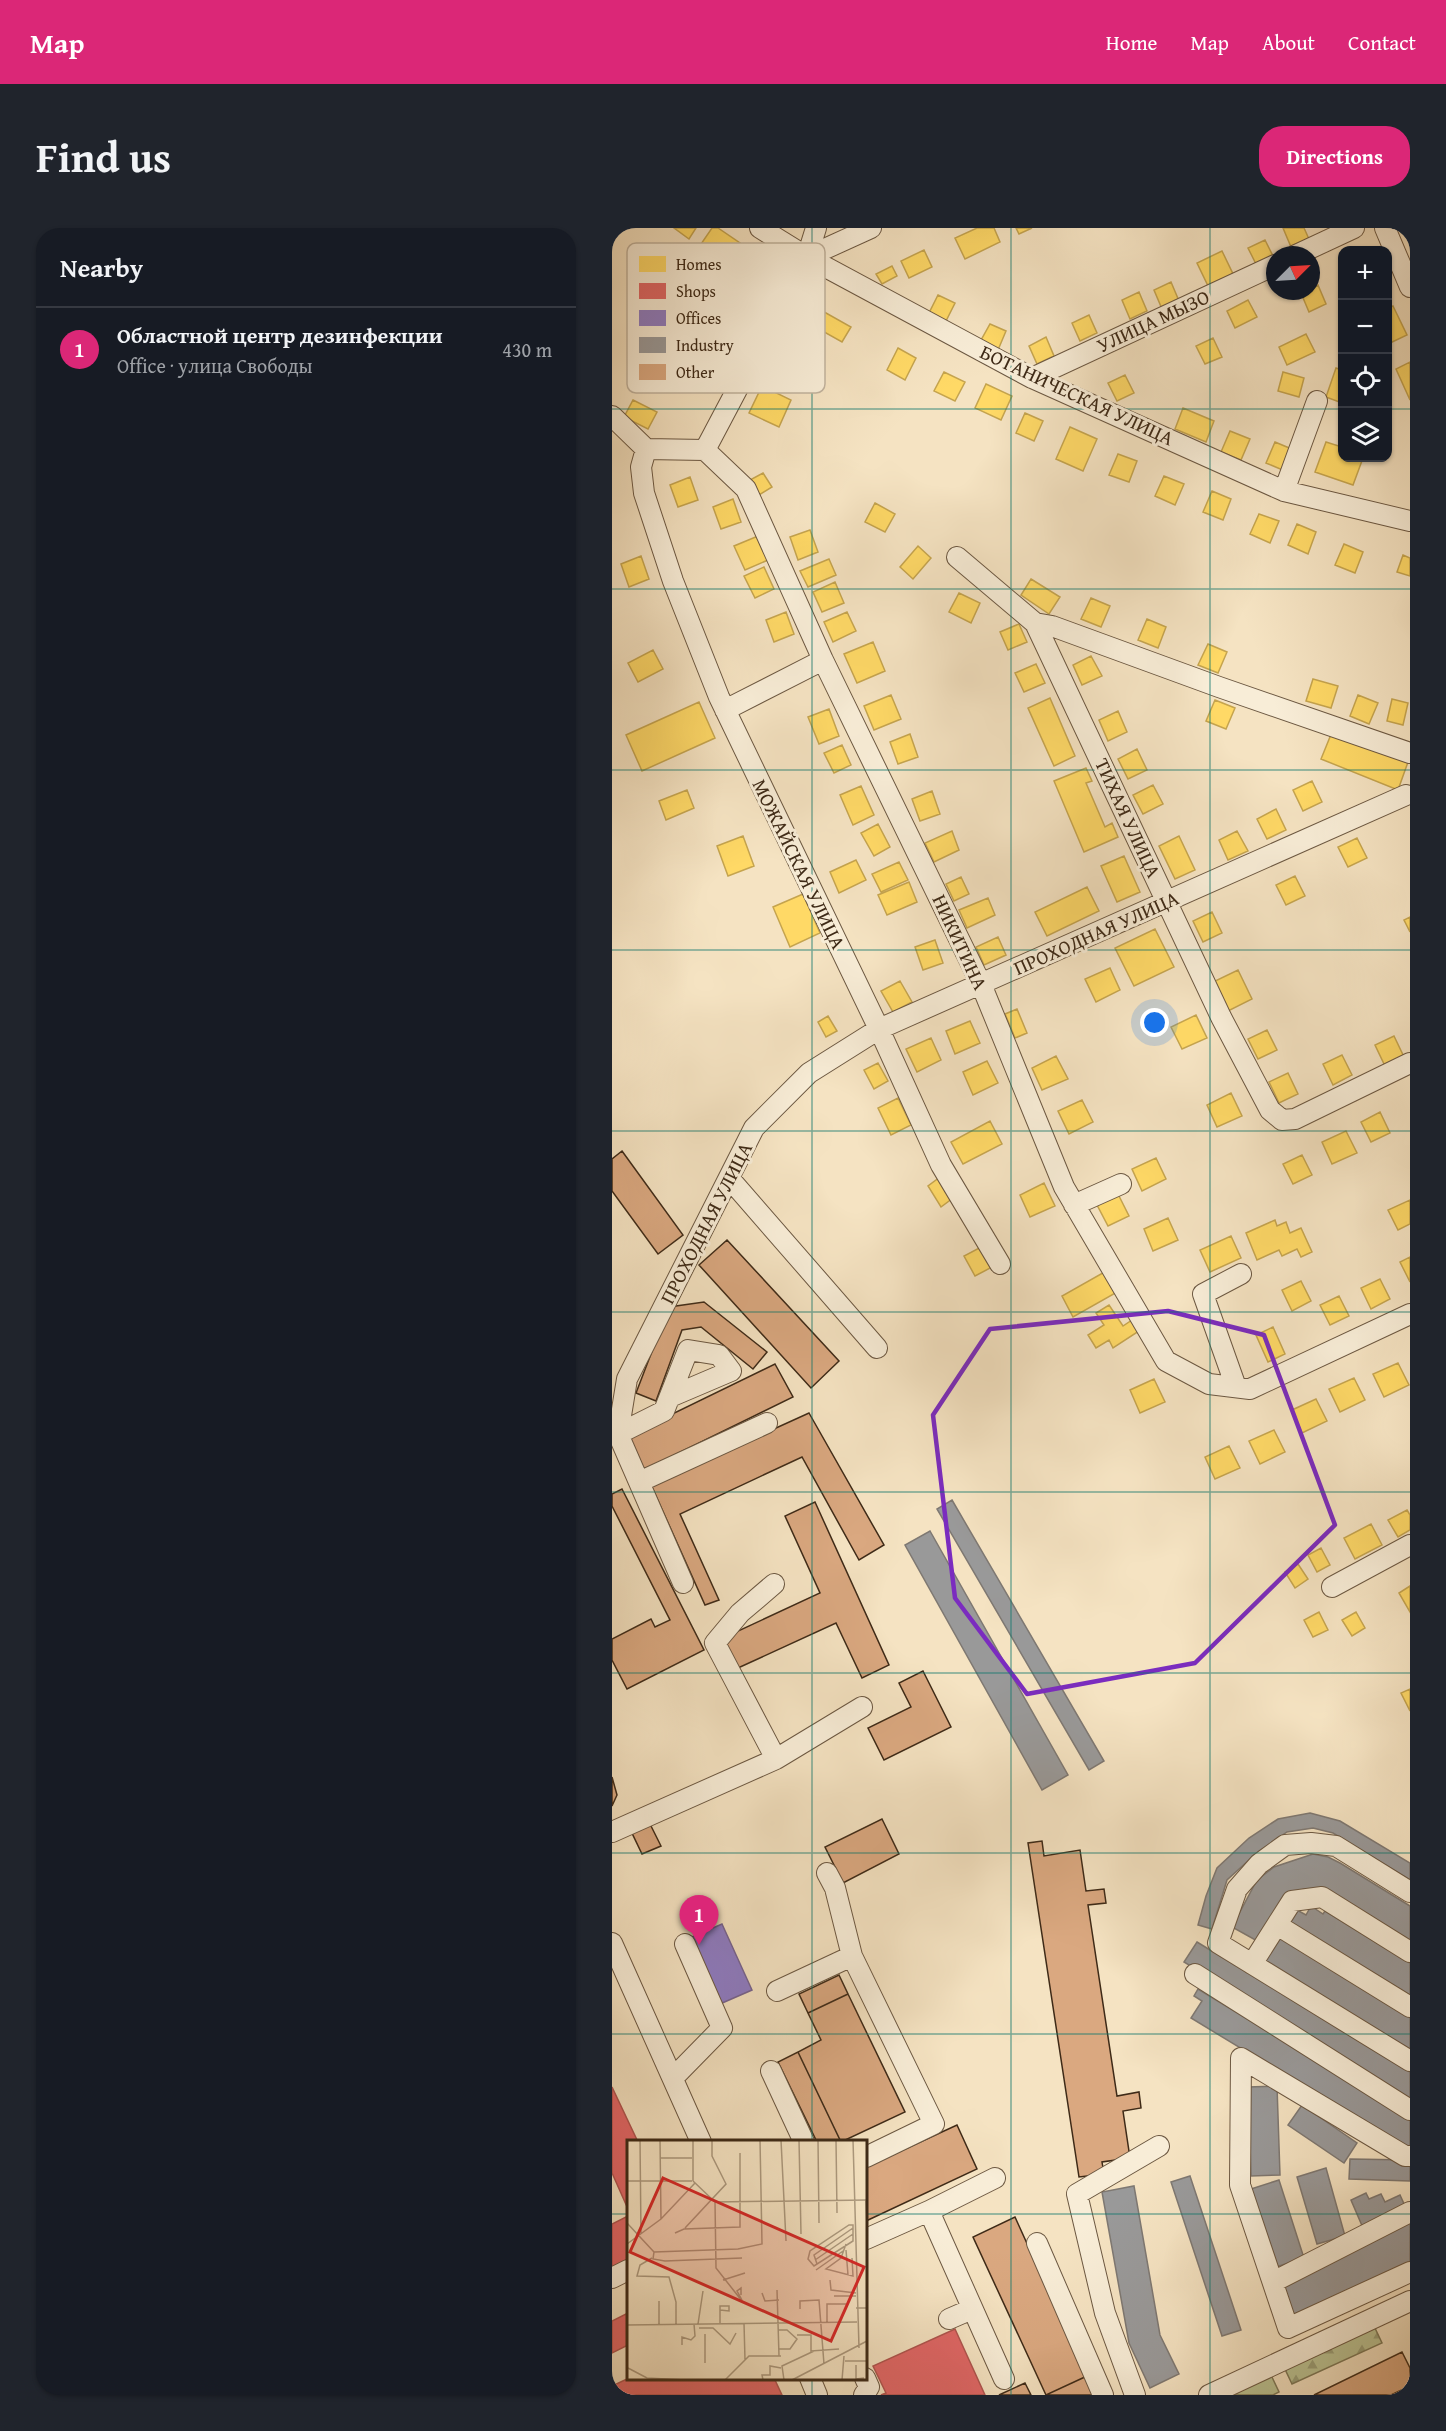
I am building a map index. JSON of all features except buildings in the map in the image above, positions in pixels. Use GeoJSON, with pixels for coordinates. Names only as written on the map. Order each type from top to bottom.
{"type":"FeatureCollection","features":[{"type":"Feature","properties":{"kind":"street","name":"БОТАНИЧЕСКАЯ УЛИЦА"},"geometry":{"type":"LineString","coordinates":[[760,228],[784,243]]}},
{"type":"Feature","properties":{"kind":"street"},"geometry":{"type":"LineString","coordinates":[[811,243],[816,228]]}},
{"type":"Feature","properties":{"kind":"street"},"geometry":{"type":"LineString","coordinates":[[825,249],[871,228]]}},
{"type":"Feature","properties":{"kind":"street"},"geometry":{"type":"LineString","coordinates":[[1315,246],[1354,228]]}},
{"type":"Feature","properties":{"kind":"street"},"geometry":{"type":"LineString","coordinates":[[1384,228],[1410,287]]}},
{"type":"Feature","properties":{"kind":"street","name":"БОТАНИЧЕСКАЯ УЛИЦА"},"geometry":{"type":"LineString","coordinates":[[825,267],[1032,378],[1284,491],[1410,521]]}},
{"type":"Feature","properties":{"kind":"street","name":"УЛИЦА МЫЗО"},"geometry":{"type":"LineString","coordinates":[[1032,378],[1266,269]]}},
{"type":"Feature","properties":{"kind":"street"},"geometry":{"type":"LineString","coordinates":[[612,416],[646,449],[705,450],[735,393]]}},
{"type":"Feature","properties":{"kind":"street"},"geometry":{"type":"LineString","coordinates":[[1284,491],[1317,401]]}},
{"type":"Feature","properties":{"kind":"street","name":"МОЖАЙСКАЯ УЛИЦА"},"geometry":{"type":"LineString","coordinates":[[646,449],[641,467],[644,493],[673,581],[725,710],[879,1029],[941,1165],[1000,1264]]}},
{"type":"Feature","properties":{"kind":"street","name":"НИКИТИНА"},"geometry":{"type":"LineString","coordinates":[[705,450],[746,489],[823,660],[981,984],[1064,1187],[1074,1205],[1167,1360],[1209,1383],[1243,1388]]}},
{"type":"Feature","properties":{"kind":"street","name":"ТИХАЯ УЛИЦА"},"geometry":{"type":"LineString","coordinates":[[957,557],[1035,623],[1221,1017],[1270,1110],[1282,1120],[1295,1119],[1410,1063]]}},
{"type":"Feature","properties":{"kind":"street"},"geometry":{"type":"LineString","coordinates":[[1035,623],[1052,626],[1410,753]]}},
{"type":"Feature","properties":{"kind":"street"},"geometry":{"type":"LineString","coordinates":[[725,710],[823,660]]}},
{"type":"Feature","properties":{"kind":"street","name":"ПРОХОДНАЯ УЛИЦА"},"geometry":{"type":"LineString","coordinates":[[618,1434],[627,1379],[754,1128],[809,1073],[879,1029],[1409,794]]}},
{"type":"Feature","properties":{"kind":"street"},"geometry":{"type":"LineString","coordinates":[[729,1178],[878,1348]]}},
{"type":"Feature","properties":{"kind":"street"},"geometry":{"type":"LineString","coordinates":[[1074,1205],[1121,1184]]}},
{"type":"Feature","properties":{"kind":"street"},"geometry":{"type":"LineString","coordinates":[[1241,1274],[1203,1294],[1243,1388],[1410,1314]]}},
{"type":"Feature","properties":{"kind":"street"},"geometry":{"type":"LineString","coordinates":[[670,1397],[664,1411],[618,1434],[683,1582]]}},
{"type":"Feature","properties":{"kind":"street"},"geometry":{"type":"LineString","coordinates":[[639,1482],[767,1423]]}},
{"type":"Feature","properties":{"kind":"street"},"geometry":{"type":"LineString","coordinates":[[1332,1587],[1410,1545]]}},
{"type":"Feature","properties":{"kind":"street"},"geometry":{"type":"LineString","coordinates":[[774,1584],[740,1613],[714,1643],[776,1759]]}},
{"type":"Feature","properties":{"kind":"street"},"geometry":{"type":"LineString","coordinates":[[612,1832],[776,1759],[862,1707]]}},
{"type":"Feature","properties":{"kind":"street"},"geometry":{"type":"LineString","coordinates":[[1410,1892],[1336,1846],[1286,1845],[1259,1864],[1238,1889],[1218,1943],[1410,2061]]}},
{"type":"Feature","properties":{"kind":"street"},"geometry":{"type":"LineString","coordinates":[[827,1873],[835,1888],[852,1956],[934,2124],[867,2157]]}},
{"type":"Feature","properties":{"kind":"street"},"geometry":{"type":"LineString","coordinates":[[1252,1964],[1292,1901],[1322,1897],[1410,1952]]}},
{"type":"Feature","properties":{"kind":"street"},"geometry":{"type":"LineString","coordinates":[[1277,1924],[1410,2007]]}},
{"type":"Feature","properties":{"kind":"street"},"geometry":{"type":"LineString","coordinates":[[612,1943],[700,2140]]}},
{"type":"Feature","properties":{"kind":"street"},"geometry":{"type":"LineString","coordinates":[[673,2079],[722,2028],[685,1944]]}},
{"type":"Feature","properties":{"kind":"street"},"geometry":{"type":"LineString","coordinates":[[777,1991],[852,1956]]}},
{"type":"Feature","properties":{"kind":"street"},"geometry":{"type":"LineString","coordinates":[[1195,1974],[1410,2110]]}},
{"type":"Feature","properties":{"kind":"street"},"geometry":{"type":"LineString","coordinates":[[1410,2156],[1406,2156],[1241,2058],[1240,2185],[1288,2328],[1410,2272]]}},
{"type":"Feature","properties":{"kind":"street"},"geometry":{"type":"LineString","coordinates":[[771,2071],[803,2140]]}},
{"type":"Feature","properties":{"kind":"street"},"geometry":{"type":"LineString","coordinates":[[1135,2395],[1104,2313],[1077,2194],[1159,2146]]}},
{"type":"Feature","properties":{"kind":"street"},"geometry":{"type":"LineString","coordinates":[[867,2240],[995,2178]]}},
{"type":"Feature","properties":{"kind":"street"},"geometry":{"type":"LineString","coordinates":[[929,2211],[1004,2379]]}},
{"type":"Feature","properties":{"kind":"street"},"geometry":{"type":"LineString","coordinates":[[1273,2282],[1410,2212]]}},
{"type":"Feature","properties":{"kind":"street"},"geometry":{"type":"LineString","coordinates":[[1037,2243],[1103,2395]]}},
{"type":"Feature","properties":{"kind":"street"},"geometry":{"type":"LineString","coordinates":[[612,2278],[627,2270]]}},
{"type":"Feature","properties":{"kind":"street"},"geometry":{"type":"LineString","coordinates":[[1209,2395],[1410,2301]]}},
{"type":"Feature","properties":{"kind":"street"},"geometry":{"type":"LineString","coordinates":[[949,2319],[972,2309]]}},
{"type":"Feature","properties":{"kind":"street"},"geometry":{"type":"LineString","coordinates":[[810,2380],[817,2395]]}},
{"type":"Feature","properties":{"kind":"street"},"geometry":{"type":"LineString","coordinates":[[864,2395],[869,2387],[866,2380]]}},
{"type":"Feature","properties":{"kind":"highlighted area"},"geometry":{"type":"Polygon","coordinates":[[[1168,1311],[1264,1335],[1335,1525],[1195,1663],[1027,1694],[955,1598],[933,1415],[990,1329],[1168,1311]]]}},
{"type":"Feature","properties":{"kind":"green space"},"geometry":{"type":"Polygon","coordinates":[[[1374,2326],[1382,2343],[1292,2384],[1284,2367],[1374,2326]]]}},
{"type":"Feature","properties":{"kind":"green space"},"geometry":{"type":"Polygon","coordinates":[[[1271,2375],[1279,2392],[1273,2395],[1227,2395],[1271,2375]]]}},
{"type":"Feature","properties":{"kind":"place","name":"Областной центр дезинфекции"},"geometry":{"type":"Point","coordinates":[699,1945]}}]}
